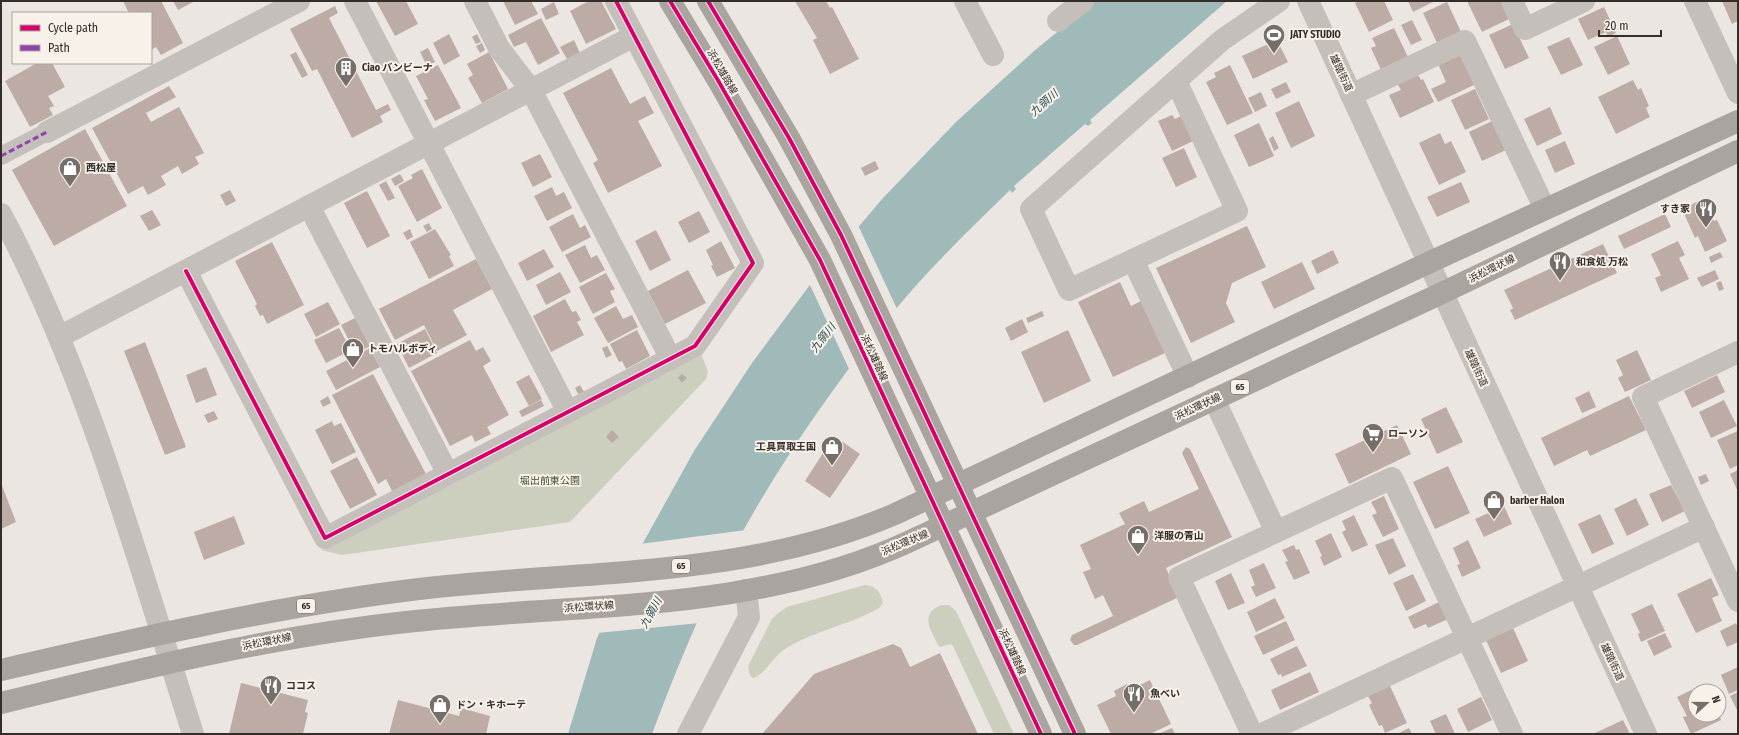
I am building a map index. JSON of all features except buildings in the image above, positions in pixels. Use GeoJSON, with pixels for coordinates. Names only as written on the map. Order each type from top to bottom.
{"type":"FeatureCollection","features":[{"type":"Feature","properties":{"kind":"main road","name":"浜松雄踏線"},"geometry":{"type":"LineString","coordinates":[[670,1],[719,82],[820,260],[1041,734]]}},
{"type":"Feature","properties":{"kind":"main road"},"geometry":{"type":"LineString","coordinates":[[708,1],[789,138],[841,235],[1074,734]]}},
{"type":"Feature","properties":{"kind":"main road","name":"65"},"geometry":{"type":"LineString","coordinates":[[1,670],[161,634],[287,609],[410,590],[616,573],[746,557],[811,542],[854,529],[889,516],[1544,209],[1738,121]]}},
{"type":"Feature","properties":{"kind":"main road","name":"浜松環状線"},"geometry":{"type":"LineString","coordinates":[[1,703],[170,662],[279,639],[445,618],[673,600],[739,591],[800,579],[841,567],[900,546],[944,526],[1442,293],[1738,151]]}},
{"type":"Feature","properties":{"kind":"street"},"geometry":{"type":"LineString","coordinates":[[1,156],[299,1]]}},
{"type":"Feature","properties":{"kind":"street"},"geometry":{"type":"LineString","coordinates":[[354,1],[568,412]]}},
{"type":"Feature","properties":{"kind":"street"},"geometry":{"type":"LineString","coordinates":[[475,1],[499,48],[531,90],[671,359]]}},
{"type":"Feature","properties":{"kind":"street"},"geometry":{"type":"LineString","coordinates":[[186,271],[325,538],[695,346],[753,263],[616,1]]}},
{"type":"Feature","properties":{"kind":"street"},"geometry":{"type":"LineString","coordinates":[[965,1],[993,56]]}},
{"type":"Feature","properties":{"kind":"street"},"geometry":{"type":"LineString","coordinates":[[1058,21],[1083,1]]}},
{"type":"Feature","properties":{"kind":"street"},"geometry":{"type":"LineString","coordinates":[[1176,81],[1237,211],[1069,290],[1031,209],[1222,40],[1279,1]]}},
{"type":"Feature","properties":{"kind":"street","name":"雄踏街道"},"geometry":{"type":"LineString","coordinates":[[1308,1],[1646,734]]}},
{"type":"Feature","properties":{"kind":"street"},"geometry":{"type":"LineString","coordinates":[[1512,1],[1525,29],[1584,1]]}},
{"type":"Feature","properties":{"kind":"street"},"geometry":{"type":"LineString","coordinates":[[1695,1],[1738,92]]}},
{"type":"Feature","properties":{"kind":"street"},"geometry":{"type":"LineString","coordinates":[[59,337],[634,36]]}},
{"type":"Feature","properties":{"kind":"street"},"geometry":{"type":"LineString","coordinates":[[1351,95],[1465,41],[1544,209]]}},
{"type":"Feature","properties":{"kind":"street"},"geometry":{"type":"LineString","coordinates":[[309,206],[448,474]]}},
{"type":"Feature","properties":{"kind":"street"},"geometry":{"type":"LineString","coordinates":[[1,214],[32,276],[79,385],[101,447],[193,734]]}},
{"type":"Feature","properties":{"kind":"street"},"geometry":{"type":"LineString","coordinates":[[1133,260],[1188,377]]}},
{"type":"Feature","properties":{"kind":"street"},"geometry":{"type":"LineString","coordinates":[[1738,352],[1643,397],[1738,601]]}},
{"type":"Feature","properties":{"kind":"street"},"geometry":{"type":"LineString","coordinates":[[1214,399],[1276,532]]}},
{"type":"Feature","properties":{"kind":"street"},"geometry":{"type":"LineString","coordinates":[[1252,734],[1179,577],[1392,478],[1512,734]]}},
{"type":"Feature","properties":{"kind":"street"},"geometry":{"type":"LineString","coordinates":[[1262,734],[1704,527]]}},
{"type":"Feature","properties":{"kind":"street"},"geometry":{"type":"LineString","coordinates":[[688,734],[748,617],[739,591]]}},
{"type":"Feature","properties":{"kind":"green space","name":"堀出前東公園"},"geometry":{"type":"Polygon","coordinates":[[[701,353],[708,372],[706,379],[570,522],[342,555],[321,550],[701,353]]]}},
{"type":"Feature","properties":{"kind":"green space"},"geometry":{"type":"Polygon","coordinates":[[[865,585],[875,588],[881,595],[883,603],[879,608],[856,619],[799,641],[783,650],[758,676],[754,678],[750,676],[748,666],[772,619],[778,613],[787,607],[865,585]]]}},
{"type":"Feature","properties":{"kind":"green space"},"geometry":{"type":"Polygon","coordinates":[[[941,605],[949,605],[956,611],[1014,734],[994,734],[953,646],[951,644],[940,647],[938,645],[930,628],[929,618],[930,613],[941,605]]]}},
{"type":"Feature","properties":{"kind":"water","name":"九領川"},"geometry":{"type":"Polygon","coordinates":[[[1095,1],[1227,1],[1090,120],[1092,123],[1088,126],[1085,124],[1014,186],[1016,189],[1012,193],[1010,190],[925,275],[857,358],[794,446],[739,538],[712,590],[694,630],[676,671],[652,734],[568,734],[597,638],[643,543],[694,451],[752,363],[815,278],[883,198],[956,122],[1034,51],[1095,1]]]}},
{"type":"Feature","properties":{"kind":"pier"},"geometry":{"type":"Polygon","coordinates":[[[858,225],[898,311],[850,371],[809,283],[858,225]]]}},
{"type":"Feature","properties":{"kind":"pier"},"geometry":{"type":"Polygon","coordinates":[[[746,530],[723,572],[700,623],[597,633],[640,544],[746,530]]]}},
{"type":"Feature","properties":{"kind":"marked path"},"geometry":{"type":"LineString","coordinates":[[1,156],[47,132]]}},
{"type":"Feature","properties":{"kind":"cycle path"},"geometry":{"type":"LineString","coordinates":[[186,271],[325,538],[695,346],[753,263],[616,1]]}},
{"type":"Feature","properties":{"kind":"cycle path"},"geometry":{"type":"LineString","coordinates":[[670,1],[719,82],[820,260],[1041,734]]}},
{"type":"Feature","properties":{"kind":"cycle path"},"geometry":{"type":"LineString","coordinates":[[708,1],[789,138],[841,235],[1075,734]]}},
{"type":"Feature","properties":{"kind":"place","name":"JATY STUDIO"},"geometry":{"type":"Point","coordinates":[1274,54]}},
{"type":"Feature","properties":{"kind":"place","name":"Ciao バンビーナ"},"geometry":{"type":"Point","coordinates":[346,88]}},
{"type":"Feature","properties":{"kind":"place","name":"西松屋"},"geometry":{"type":"Point","coordinates":[70,188]}},
{"type":"Feature","properties":{"kind":"place","name":"すき家"},"geometry":{"type":"Point","coordinates":[1706,228]}},
{"type":"Feature","properties":{"kind":"place","name":"和食処 万松"},"geometry":{"type":"Point","coordinates":[1560,282]}},
{"type":"Feature","properties":{"kind":"place","name":"トモハルボディ"},"geometry":{"type":"Point","coordinates":[353,368]}},
{"type":"Feature","properties":{"kind":"place","name":"ローソン"},"geometry":{"type":"Point","coordinates":[1373,454]}},
{"type":"Feature","properties":{"kind":"place","name":"工具買取王国"},"geometry":{"type":"Point","coordinates":[832,466]}},
{"type":"Feature","properties":{"kind":"place","name":"barber Halon"},"geometry":{"type":"Point","coordinates":[1494,520]}},
{"type":"Feature","properties":{"kind":"place","name":"洋服の青山"},"geometry":{"type":"Point","coordinates":[1138,556]}},
{"type":"Feature","properties":{"kind":"place","name":"ココス"},"geometry":{"type":"Point","coordinates":[271,706]}},
{"type":"Feature","properties":{"kind":"place","name":"魚べい"},"geometry":{"type":"Point","coordinates":[1134,714]}},
{"type":"Feature","properties":{"kind":"place","name":"ドン・キホーテ"},"geometry":{"type":"Point","coordinates":[440,724]}}]}
